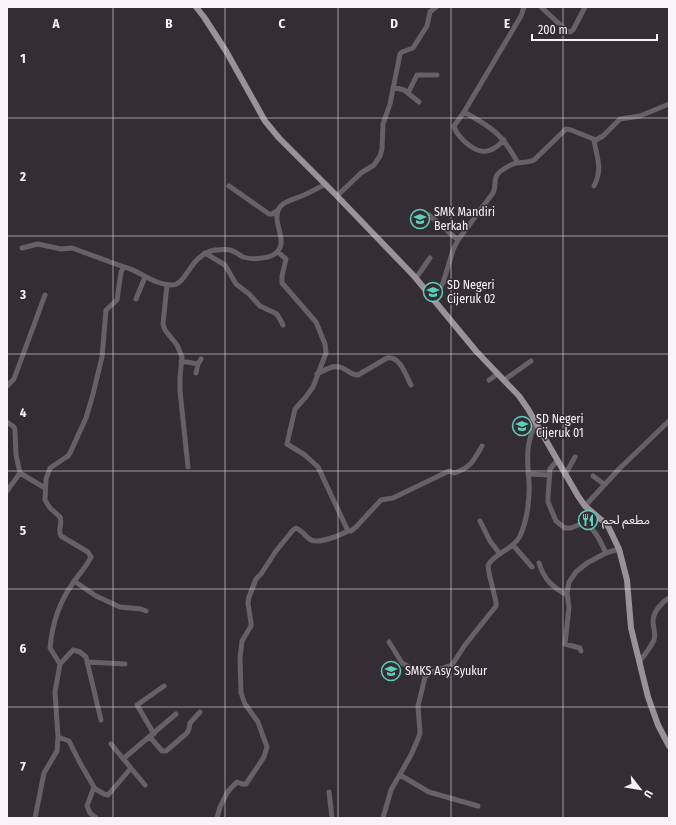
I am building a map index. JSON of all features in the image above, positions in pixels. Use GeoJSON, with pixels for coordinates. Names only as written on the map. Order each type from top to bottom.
{"type":"FeatureCollection","features":[{"type":"Feature","properties":{"kind":"main road"},"geometry":{"type":"LineString","coordinates":[[196,7],[226,51],[265,121],[289,149],[345,203],[416,278],[434,298],[476,351],[524,403],[565,475],[585,506],[609,528],[619,549],[627,580],[631,628],[648,697],[662,733],[668,744]]}},
{"type":"Feature","properties":{"kind":"street"},"geometry":{"type":"LineString","coordinates":[[504,140],[498,147],[478,152],[469,146],[459,136],[454,126],[464,112],[521,16],[524,7]]}},
{"type":"Feature","properties":{"kind":"street"},"geometry":{"type":"LineString","coordinates":[[541,7],[566,31],[570,32],[576,26],[585,7]]}},
{"type":"Feature","properties":{"kind":"street"},"geometry":{"type":"LineString","coordinates":[[337,196],[361,173],[374,165],[380,156],[382,149],[383,124],[396,88],[400,54],[413,48],[427,26],[429,15],[433,8]]}},
{"type":"Feature","properties":{"kind":"street"},"geometry":{"type":"LineString","coordinates":[[408,93],[417,75],[437,75]]}},
{"type":"Feature","properties":{"kind":"street"},"geometry":{"type":"LineString","coordinates":[[396,88],[404,90],[419,102]]}},
{"type":"Feature","properties":{"kind":"street"},"geometry":{"type":"LineString","coordinates":[[434,298],[443,283],[453,250],[458,240],[493,193],[496,185],[496,176],[502,171],[518,163],[534,160],[566,129],[596,140],[603,136],[620,119],[643,115],[669,104]]}},
{"type":"Feature","properties":{"kind":"street"},"geometry":{"type":"LineString","coordinates":[[464,112],[487,125],[504,140],[518,163]]}},
{"type":"Feature","properties":{"kind":"street"},"geometry":{"type":"LineString","coordinates":[[594,140],[599,170],[594,186]]}},
{"type":"Feature","properties":{"kind":"street"},"geometry":{"type":"LineString","coordinates":[[229,186],[269,214],[272,214],[284,204],[326,184]]}},
{"type":"Feature","properties":{"kind":"street"},"geometry":{"type":"LineString","coordinates":[[22,248],[38,244],[61,249],[72,248],[134,270],[145,278],[167,285],[178,284],[182,281],[192,265],[205,253],[214,250],[228,250],[251,258],[271,256],[278,252],[281,240],[277,211]]}},
{"type":"Feature","properties":{"kind":"street"},"geometry":{"type":"LineString","coordinates":[[429,216],[458,240]]}},
{"type":"Feature","properties":{"kind":"street"},"geometry":{"type":"LineString","coordinates":[[278,252],[286,258],[282,283],[316,322],[325,344],[326,353],[309,393],[295,409],[287,444],[306,455],[318,467],[348,531]]}},
{"type":"Feature","properties":{"kind":"street"},"geometry":{"type":"LineString","coordinates":[[205,253],[225,265],[236,284],[249,294],[260,306],[278,314],[284,325]]}},
{"type":"Feature","properties":{"kind":"street"},"geometry":{"type":"LineString","coordinates":[[416,278],[430,258]]}},
{"type":"Feature","properties":{"kind":"street"},"geometry":{"type":"LineString","coordinates":[[60,664],[50,646],[60,607],[66,593],[89,562],[91,557],[88,552],[61,536],[59,530],[61,520],[45,500],[45,488],[49,471],[53,465],[63,460],[70,453],[86,418],[102,357],[106,310],[117,300],[121,272],[124,267]]}},
{"type":"Feature","properties":{"kind":"street"},"geometry":{"type":"LineString","coordinates":[[136,299],[145,278]]}},
{"type":"Feature","properties":{"kind":"street"},"geometry":{"type":"LineString","coordinates":[[167,285],[164,327],[177,345],[181,355],[180,391],[188,467]]}},
{"type":"Feature","properties":{"kind":"street"},"geometry":{"type":"LineString","coordinates":[[7,386],[14,379],[45,295]]}},
{"type":"Feature","properties":{"kind":"street"},"geometry":{"type":"LineString","coordinates":[[317,374],[339,366],[354,375],[358,375],[376,363],[390,357],[398,360],[411,385]]}},
{"type":"Feature","properties":{"kind":"street"},"geometry":{"type":"LineString","coordinates":[[181,361],[199,362],[196,373]]}},
{"type":"Feature","properties":{"kind":"street"},"geometry":{"type":"LineString","coordinates":[[504,380],[531,361]]}},
{"type":"Feature","properties":{"kind":"street"},"geometry":{"type":"LineString","coordinates":[[493,386],[488,379],[498,374]]}},
{"type":"Feature","properties":{"kind":"street"},"geometry":{"type":"LineString","coordinates":[[585,506],[623,464],[669,421]]}},
{"type":"Feature","properties":{"kind":"street"},"geometry":{"type":"LineString","coordinates":[[7,422],[14,427],[15,430],[16,455],[20,474],[45,488]]}},
{"type":"Feature","properties":{"kind":"street"},"geometry":{"type":"LineString","coordinates":[[384,818],[390,793],[412,755],[420,733],[418,706],[426,676],[430,672],[452,665],[495,607],[496,602],[488,565],[498,555],[513,545],[520,535],[527,512],[529,488],[528,444],[536,422]]}},
{"type":"Feature","properties":{"kind":"street"},"geometry":{"type":"LineString","coordinates":[[217,818],[222,802],[230,788],[237,782],[246,784],[264,756],[267,747],[258,722],[245,704],[241,693],[242,641],[251,626],[248,603],[254,582],[262,574],[276,551],[296,528],[314,541],[321,541],[351,531],[383,500],[393,498],[449,471],[454,473],[468,468],[482,446]]}},
{"type":"Feature","properties":{"kind":"street"},"geometry":{"type":"LineString","coordinates":[[565,475],[575,457]]}},
{"type":"Feature","properties":{"kind":"street"},"geometry":{"type":"LineString","coordinates":[[557,461],[551,467],[549,475],[548,502],[556,521],[565,528],[571,528],[583,523],[589,526],[600,540],[606,553]]}},
{"type":"Feature","properties":{"kind":"street"},"geometry":{"type":"LineString","coordinates":[[7,491],[20,474]]}},
{"type":"Feature","properties":{"kind":"street"},"geometry":{"type":"LineString","coordinates":[[528,474],[549,475]]}},
{"type":"Feature","properties":{"kind":"street"},"geometry":{"type":"LineString","coordinates":[[593,476],[604,484]]}},
{"type":"Feature","properties":{"kind":"street"},"geometry":{"type":"LineString","coordinates":[[480,521],[498,555]]}},
{"type":"Feature","properties":{"kind":"street"},"geometry":{"type":"LineString","coordinates":[[513,545],[532,567]]}},
{"type":"Feature","properties":{"kind":"street"},"geometry":{"type":"LineString","coordinates":[[581,651],[580,648],[565,644],[569,607],[567,595],[569,582],[576,572],[587,563],[606,553],[619,549]]}},
{"type":"Feature","properties":{"kind":"street"},"geometry":{"type":"LineString","coordinates":[[539,563],[547,582],[557,590],[567,595]]}},
{"type":"Feature","properties":{"kind":"street"},"geometry":{"type":"LineString","coordinates":[[74,581],[96,596],[120,607],[141,609],[146,611]]}},
{"type":"Feature","properties":{"kind":"street"},"geometry":{"type":"LineString","coordinates":[[640,661],[654,640],[654,616],[662,604],[669,598]]}},
{"type":"Feature","properties":{"kind":"street"},"geometry":{"type":"LineString","coordinates":[[389,642],[402,664],[426,676]]}},
{"type":"Feature","properties":{"kind":"street"},"geometry":{"type":"LineString","coordinates":[[34,818],[44,773],[57,751],[58,737],[55,692],[60,664],[73,650],[80,652],[86,657],[88,662],[101,720]]}},
{"type":"Feature","properties":{"kind":"street"},"geometry":{"type":"LineString","coordinates":[[88,662],[125,664]]}},
{"type":"Feature","properties":{"kind":"street"},"geometry":{"type":"LineString","coordinates":[[164,686],[137,705],[162,751],[166,751],[187,733],[190,723],[200,712]]}},
{"type":"Feature","properties":{"kind":"street"},"geometry":{"type":"LineString","coordinates":[[123,759],[176,714]]}},
{"type":"Feature","properties":{"kind":"street"},"geometry":{"type":"LineString","coordinates":[[58,737],[69,741],[94,788],[104,794],[108,794],[130,768]]}},
{"type":"Feature","properties":{"kind":"street"},"geometry":{"type":"LineString","coordinates":[[111,744],[145,784]]}},
{"type":"Feature","properties":{"kind":"street"},"geometry":{"type":"LineString","coordinates":[[400,775],[429,792],[478,806]]}},
{"type":"Feature","properties":{"kind":"street"},"geometry":{"type":"LineString","coordinates":[[94,788],[88,806],[90,813],[96,818]]}},
{"type":"Feature","properties":{"kind":"street"},"geometry":{"type":"LineString","coordinates":[[329,792],[332,818]]}},
{"type":"Feature","properties":{"kind":"place","name":"SMK Mandiri Berkah"},"geometry":{"type":"Point","coordinates":[420,219]}},
{"type":"Feature","properties":{"kind":"place","name":"SD Negeri Cijeruk 02"},"geometry":{"type":"Point","coordinates":[433,292]}},
{"type":"Feature","properties":{"kind":"place","name":"SD Negeri Cijeruk 01"},"geometry":{"type":"Point","coordinates":[522,426]}},
{"type":"Feature","properties":{"kind":"place","name":"مطعم لحم"},"geometry":{"type":"Point","coordinates":[588,520]}},
{"type":"Feature","properties":{"kind":"place","name":"SMKS Asy Syukur"},"geometry":{"type":"Point","coordinates":[391,671]}}]}
